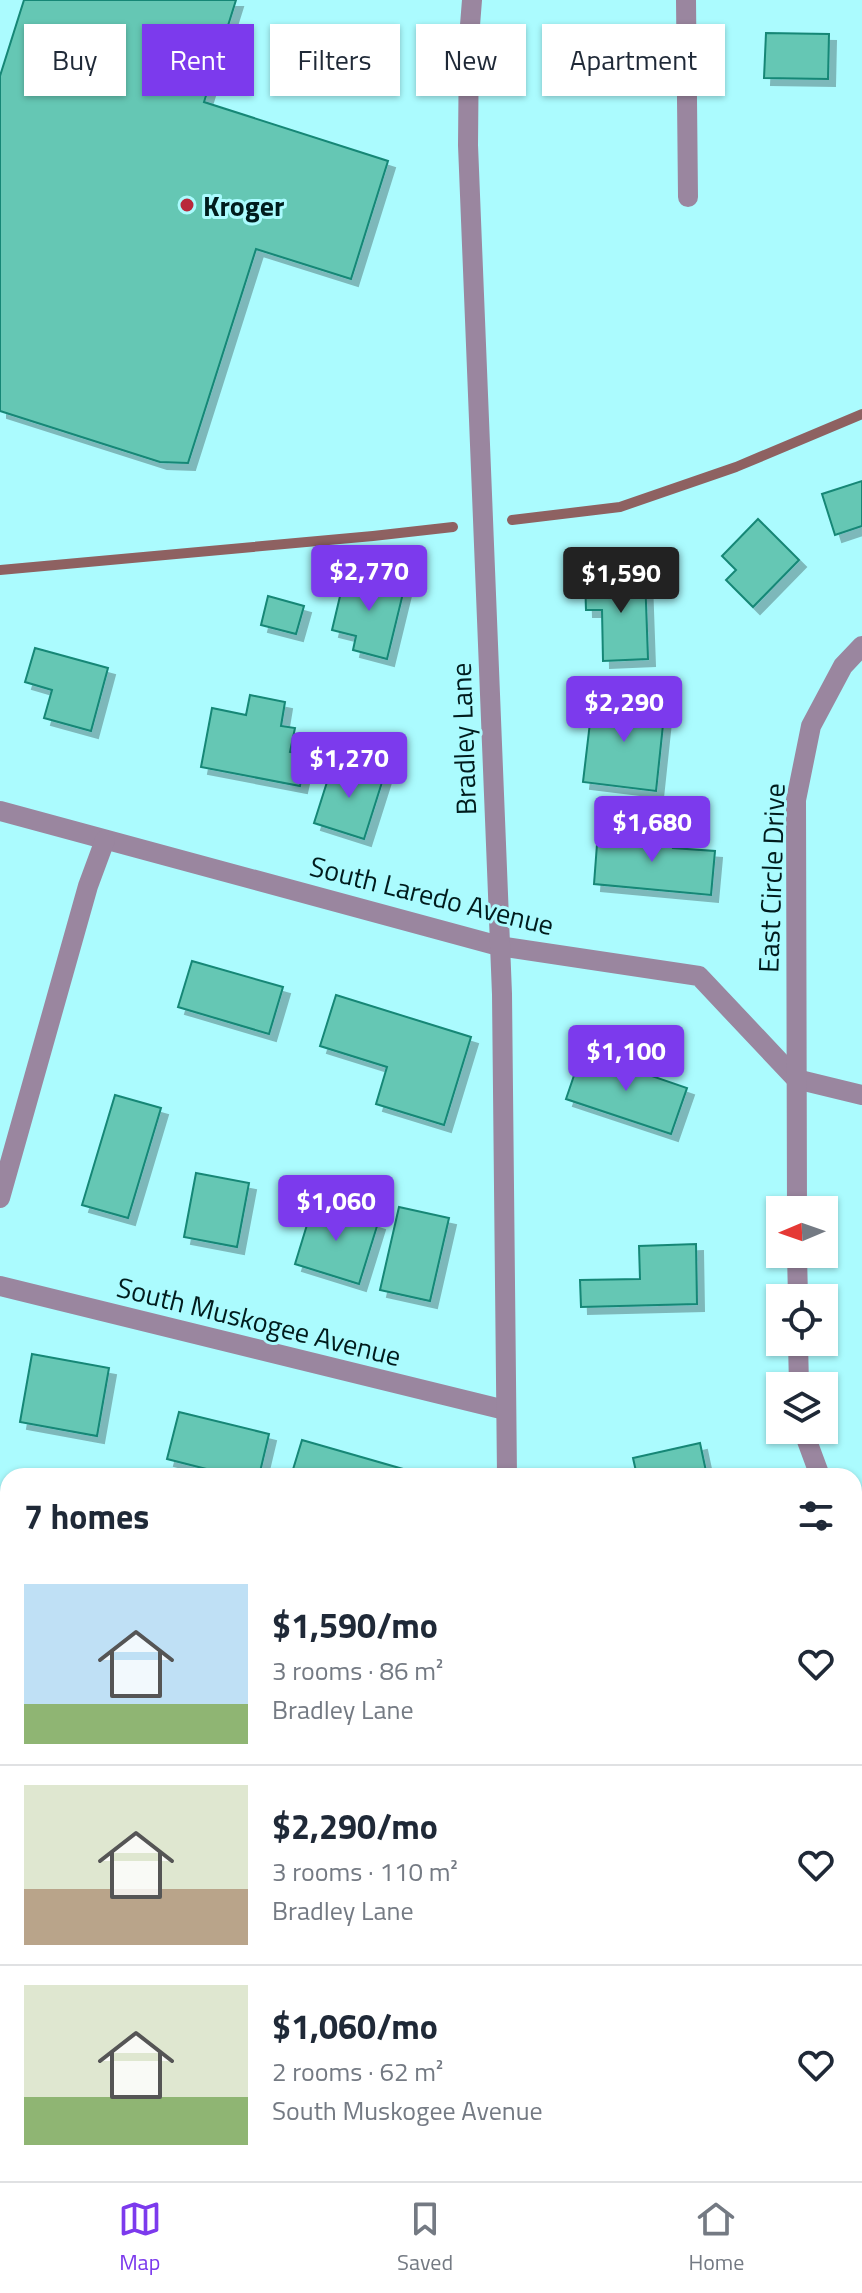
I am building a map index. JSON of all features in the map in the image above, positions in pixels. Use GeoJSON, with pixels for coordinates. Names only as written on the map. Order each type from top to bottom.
{"type":"FeatureCollection","features":[{"type":"Feature","properties":{"kind":"street","name":"Bradley Lane"},"geometry":{"type":"LineString","coordinates":[[472,0],[468,145],[502,994],[507,1468]]}},
{"type":"Feature","properties":{"kind":"street"},"geometry":{"type":"LineString","coordinates":[[686,0],[688,197]]}},
{"type":"Feature","properties":{"kind":"street","name":"East Circle Drive"},"geometry":{"type":"LineString","coordinates":[[797,1196],[796,800],[811,726],[843,666],[862,646]]}},
{"type":"Feature","properties":{"kind":"street","name":"South Laredo Avenue"},"geometry":{"type":"LineString","coordinates":[[0,811],[499,946],[699,976],[796,1079]]}},
{"type":"Feature","properties":{"kind":"street"},"geometry":{"type":"LineString","coordinates":[[0,1198],[88,886],[105,840]]}},
{"type":"Feature","properties":{"kind":"street"},"geometry":{"type":"LineString","coordinates":[[796,1079],[862,1095]]}},
{"type":"Feature","properties":{"kind":"street","name":"South Muskogee Avenue"},"geometry":{"type":"LineString","coordinates":[[0,1286],[505,1410]]}},
{"type":"Feature","properties":{"kind":"street"},"geometry":{"type":"LineString","coordinates":[[808,1444],[817,1468]]}},
{"type":"Feature","properties":{"kind":"building","name":"Kroger"},"geometry":{"type":"Polygon","coordinates":[[[24,0],[236,0],[228,24],[142,24],[142,96],[206,96],[204,102],[388,161],[351,279],[256,249],[188,463],[160,462],[0,411],[0,76],[24,0]]]}},
{"type":"Feature","properties":{"kind":"building"},"geometry":{"type":"Polygon","coordinates":[[[766,33],[829,34],[828,79],[764,78],[766,33]]]}},
{"type":"Feature","properties":{"kind":"building"},"geometry":{"type":"Polygon","coordinates":[[[862,481],[862,526],[835,535],[822,494],[862,481]]]}},
{"type":"Feature","properties":{"kind":"building"},"geometry":{"type":"Polygon","coordinates":[[[758,519],[799,560],[753,607],[726,580],[736,570],[722,556],[758,519]]]}},
{"type":"Feature","properties":{"kind":"building"},"geometry":{"type":"Polygon","coordinates":[[[346,571],[405,585],[387,659],[353,650],[356,636],[332,630],[346,571]]]}},
{"type":"Feature","properties":{"kind":"building"},"geometry":{"type":"Polygon","coordinates":[[[645,575],[648,659],[603,661],[602,610],[586,610],[585,578],[645,575]]]}},
{"type":"Feature","properties":{"kind":"building"},"geometry":{"type":"Polygon","coordinates":[[[268,596],[304,606],[296,634],[261,625],[268,596]]]}},
{"type":"Feature","properties":{"kind":"building"},"geometry":{"type":"Polygon","coordinates":[[[35,648],[108,668],[91,731],[44,718],[52,690],[25,682],[35,648]]]}},
{"type":"Feature","properties":{"kind":"building"},"geometry":{"type":"Polygon","coordinates":[[[250,695],[285,702],[281,726],[295,728],[290,752],[307,755],[300,786],[201,767],[212,708],[246,715],[250,695]]]}},
{"type":"Feature","properties":{"kind":"building"},"geometry":{"type":"Polygon","coordinates":[[[593,697],[665,706],[656,791],[583,782],[593,697]]]}},
{"type":"Feature","properties":{"kind":"building"},"geometry":{"type":"Polygon","coordinates":[[[334,760],[384,776],[364,839],[314,823],[334,760]]]}},
{"type":"Feature","properties":{"kind":"building"},"geometry":{"type":"Polygon","coordinates":[[[598,831],[674,838],[673,848],[715,851],[711,895],[594,884],[598,831]]]}},
{"type":"Feature","properties":{"kind":"building"},"geometry":{"type":"Polygon","coordinates":[[[192,961],[283,987],[269,1034],[178,1007],[192,961]]]}},
{"type":"Feature","properties":{"kind":"building"},"geometry":{"type":"Polygon","coordinates":[[[336,995],[471,1037],[444,1125],[376,1104],[387,1067],[320,1046],[336,995]]]}},
{"type":"Feature","properties":{"kind":"building"},"geometry":{"type":"Polygon","coordinates":[[[582,1052],[687,1088],[671,1134],[566,1099],[582,1052]]]}},
{"type":"Feature","properties":{"kind":"building"},"geometry":{"type":"Polygon","coordinates":[[[115,1095],[161,1108],[128,1218],[82,1205],[115,1095]]]}},
{"type":"Feature","properties":{"kind":"building"},"geometry":{"type":"Polygon","coordinates":[[[196,1173],[249,1183],[237,1247],[184,1237],[196,1173]]]}},
{"type":"Feature","properties":{"kind":"building"},"geometry":{"type":"Polygon","coordinates":[[[314,1202],[378,1223],[359,1284],[295,1264],[314,1202]]]}},
{"type":"Feature","properties":{"kind":"building"},"geometry":{"type":"Polygon","coordinates":[[[399,1207],[449,1218],[430,1301],[380,1290],[399,1207]]]}},
{"type":"Feature","properties":{"kind":"building"},"geometry":{"type":"Polygon","coordinates":[[[696,1244],[697,1304],[581,1307],[580,1280],[640,1279],[639,1246],[696,1244]]]}},
{"type":"Feature","properties":{"kind":"building"},"geometry":{"type":"Polygon","coordinates":[[[32,1354],[109,1368],[97,1436],[20,1422],[32,1354]]]}},
{"type":"Feature","properties":{"kind":"building"},"geometry":{"type":"Polygon","coordinates":[[[179,1412],[269,1434],[261,1468],[202,1468],[167,1459],[179,1412]]]}},
{"type":"Feature","properties":{"kind":"building"},"geometry":{"type":"Polygon","coordinates":[[[302,1440],[400,1468],[293,1468],[302,1440]]]}},
{"type":"Feature","properties":{"kind":"building"},"geometry":{"type":"Polygon","coordinates":[[[700,1443],[705,1468],[635,1468],[633,1458],[700,1443]]]}},
{"type":"Feature","properties":{"kind":"waterway"},"geometry":{"type":"LineString","coordinates":[[512,520],[620,507],[736,467],[862,414]]}},
{"type":"Feature","properties":{"kind":"waterway"},"geometry":{"type":"LineString","coordinates":[[0,570],[453,527]]}},
{"type":"Feature","properties":{"kind":"place","name":"Kroger"},"geometry":{"type":"Point","coordinates":[187,205]}}]}
